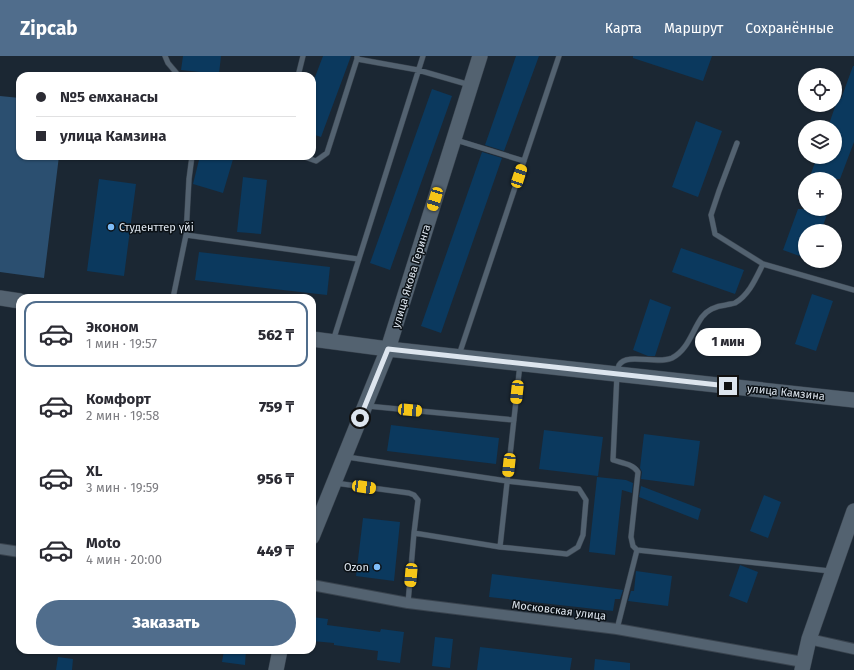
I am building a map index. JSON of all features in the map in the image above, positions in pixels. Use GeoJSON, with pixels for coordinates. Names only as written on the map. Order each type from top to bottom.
{"type":"FeatureCollection","features":[{"type":"Feature","properties":{"kind":"main road","name":"улица Якова Геринга"},"geometry":{"type":"LineString","coordinates":[[316,527],[388,349],[480,56]]}},
{"type":"Feature","properties":{"kind":"main road"},"geometry":{"type":"LineString","coordinates":[[0,298],[16,300]]}},
{"type":"Feature","properties":{"kind":"main road","name":"улица Камзина"},"geometry":{"type":"LineString","coordinates":[[316,340],[458,357],[854,400]]}},
{"type":"Feature","properties":{"kind":"main road"},"geometry":{"type":"LineString","coordinates":[[803,666],[809,639],[854,511]]}},
{"type":"Feature","properties":{"kind":"main road"},"geometry":{"type":"LineString","coordinates":[[276,670],[279,654]]}},
{"type":"Feature","properties":{"kind":"street"},"geometry":{"type":"LineString","coordinates":[[0,549],[16,551]]}},
{"type":"Feature","properties":{"kind":"street","name":"Московская улица"},"geometry":{"type":"LineString","coordinates":[[316,586],[408,603],[617,629],[803,666]]}},
{"type":"Feature","properties":{"kind":"street"},"geometry":{"type":"LineString","coordinates":[[809,639],[854,648]]}},
{"type":"Feature","properties":{"kind":"lane"},"geometry":{"type":"LineString","coordinates":[[164,56],[176,72]]}},
{"type":"Feature","properties":{"kind":"lane"},"geometry":{"type":"LineString","coordinates":[[299,72],[304,56]]}},
{"type":"Feature","properties":{"kind":"lane"},"geometry":{"type":"LineString","coordinates":[[332,342],[423,56]]}},
{"type":"Feature","properties":{"kind":"lane"},"geometry":{"type":"LineString","coordinates":[[458,357],[559,56]]}},
{"type":"Feature","properties":{"kind":"lane"},"geometry":{"type":"LineString","coordinates":[[311,160],[316,162],[327,153],[357,57],[418,70],[471,86]]}},
{"type":"Feature","properties":{"kind":"lane"},"geometry":{"type":"LineString","coordinates":[[454,139],[524,161]]}},
{"type":"Feature","properties":{"kind":"lane"},"geometry":{"type":"LineString","coordinates":[[737,143],[711,215],[715,234],[764,264],[854,290]]}},
{"type":"Feature","properties":{"kind":"lane"},"geometry":{"type":"LineString","coordinates":[[174,294],[186,235],[191,160]]}},
{"type":"Feature","properties":{"kind":"lane"},"geometry":{"type":"LineString","coordinates":[[186,235],[358,260]]}},
{"type":"Feature","properties":{"kind":"lane"},"geometry":{"type":"LineString","coordinates":[[764,264],[747,294],[734,303],[718,306],[703,316],[692,332],[683,350],[673,358],[657,361],[637,359],[626,360],[620,364],[617,374],[613,460],[632,466],[636,468],[638,472],[631,537],[633,546],[637,550],[833,571]]}},
{"type":"Feature","properties":{"kind":"lane"},"geometry":{"type":"LineString","coordinates":[[500,547],[520,363]]}},
{"type":"Feature","properties":{"kind":"lane"},"geometry":{"type":"LineString","coordinates":[[365,406],[514,420]]}},
{"type":"Feature","properties":{"kind":"lane"},"geometry":{"type":"LineString","coordinates":[[345,456],[507,481],[579,489],[586,500],[583,535],[578,547],[567,554],[500,547],[414,533]]}},
{"type":"Feature","properties":{"kind":"lane"},"geometry":{"type":"LineString","coordinates":[[334,483],[409,493],[414,495],[418,500],[408,603]]}},
{"type":"Feature","properties":{"kind":"lane"},"geometry":{"type":"LineString","coordinates":[[617,629],[637,550]]}},
{"type":"Feature","properties":{"kind":"shaded area"},"geometry":{"type":"Polygon","coordinates":[[[0,96],[16,98],[16,160],[59,160],[44,278],[0,272],[0,96]]]}},
{"type":"Feature","properties":{"kind":"building"},"geometry":{"type":"Polygon","coordinates":[[[183,56],[221,56],[219,72],[181,70],[183,56]]]}},
{"type":"Feature","properties":{"kind":"building"},"geometry":{"type":"Polygon","coordinates":[[[323,56],[351,56],[321,137],[316,135],[316,74],[323,56]]]}},
{"type":"Feature","properties":{"kind":"building"},"geometry":{"type":"Polygon","coordinates":[[[516,56],[539,56],[504,151],[485,145],[516,56]]]}},
{"type":"Feature","properties":{"kind":"building"},"geometry":{"type":"Polygon","coordinates":[[[633,56],[712,56],[703,81],[633,58],[633,56]]]}},
{"type":"Feature","properties":{"kind":"building"},"geometry":{"type":"Polygon","coordinates":[[[854,66],[854,142],[842,174],[842,172],[812,172],[814,164],[842,164],[842,120],[830,120],[833,112],[842,112],[842,96],[854,66]]]}},
{"type":"Feature","properties":{"kind":"building"},"geometry":{"type":"Polygon","coordinates":[[[432,89],[452,96],[390,270],[370,263],[432,89]]]}},
{"type":"Feature","properties":{"kind":"building"},"geometry":{"type":"Polygon","coordinates":[[[696,121],[722,131],[698,197],[672,187],[696,121]]]}},
{"type":"Feature","properties":{"kind":"building"},"geometry":{"type":"Polygon","coordinates":[[[482,152],[502,158],[441,333],[421,326],[482,152]]]}},
{"type":"Feature","properties":{"kind":"building"},"geometry":{"type":"Polygon","coordinates":[[[199,160],[233,160],[223,193],[193,184],[199,160]]]}},
{"type":"Feature","properties":{"kind":"building"},"geometry":{"type":"Polygon","coordinates":[[[243,177],[267,180],[261,234],[237,232],[243,177]]]}},
{"type":"Feature","properties":{"kind":"building","name":"Студенттер үйі"},"geometry":{"type":"Polygon","coordinates":[[[99,179],[136,184],[124,276],[87,271],[99,179]]]}},
{"type":"Feature","properties":{"kind":"building"},"geometry":{"type":"Polygon","coordinates":[[[798,209],[798,216],[826,216],[824,224],[798,224],[798,255],[783,250],[798,209]]]}},
{"type":"Feature","properties":{"kind":"building"},"geometry":{"type":"Polygon","coordinates":[[[681,248],[744,270],[735,294],[672,272],[681,248]]]}},
{"type":"Feature","properties":{"kind":"building"},"geometry":{"type":"Polygon","coordinates":[[[199,252],[330,267],[327,295],[195,280],[199,252]]]}},
{"type":"Feature","properties":{"kind":"building"},"geometry":{"type":"Polygon","coordinates":[[[812,294],[833,301],[816,351],[795,344],[812,294]]]}},
{"type":"Feature","properties":{"kind":"building"},"geometry":{"type":"Polygon","coordinates":[[[650,299],[671,307],[655,356],[648,356],[633,350],[650,299]]]}},
{"type":"Feature","properties":{"kind":"building"},"geometry":{"type":"Polygon","coordinates":[[[391,425],[499,438],[496,464],[387,451],[391,425]]]}},
{"type":"Feature","properties":{"kind":"building"},"geometry":{"type":"Polygon","coordinates":[[[544,430],[603,437],[598,476],[539,469],[544,430]]]}},
{"type":"Feature","properties":{"kind":"building"},"geometry":{"type":"Polygon","coordinates":[[[644,434],[700,441],[694,486],[641,479],[642,472],[640,468],[644,434]]]}},
{"type":"Feature","properties":{"kind":"building"},"geometry":{"type":"Polygon","coordinates":[[[597,477],[626,480],[633,483],[632,493],[622,490],[615,555],[589,552],[597,477]]]}},
{"type":"Feature","properties":{"kind":"building"},"geometry":{"type":"Polygon","coordinates":[[[641,486],[701,509],[698,520],[639,497],[641,486]]]}},
{"type":"Feature","properties":{"kind":"building"},"geometry":{"type":"Polygon","coordinates":[[[764,495],[781,502],[768,538],[750,531],[764,495]]]}},
{"type":"Feature","properties":{"kind":"building"},"geometry":{"type":"Polygon","coordinates":[[[363,518],[400,522],[394,581],[356,576],[363,518]]]}},
{"type":"Feature","properties":{"kind":"building"},"geometry":{"type":"Polygon","coordinates":[[[740,565],[758,572],[747,603],[729,596],[740,565]]]}},
{"type":"Feature","properties":{"kind":"building"},"geometry":{"type":"Polygon","coordinates":[[[636,571],[672,576],[668,606],[628,601],[631,591],[634,591],[636,571]]]}},
{"type":"Feature","properties":{"kind":"building"},"geometry":{"type":"Polygon","coordinates":[[[492,574],[623,590],[620,599],[615,599],[613,611],[489,597],[492,574]]]}},
{"type":"Feature","properties":{"kind":"building"},"geometry":{"type":"Polygon","coordinates":[[[316,618],[328,619],[327,625],[380,632],[381,629],[404,632],[400,663],[377,660],[378,651],[334,645],[334,643],[316,641],[316,618]]]}},
{"type":"Feature","properties":{"kind":"building"},"geometry":{"type":"Polygon","coordinates":[[[435,637],[453,639],[450,668],[432,666],[435,637]]]}},
{"type":"Feature","properties":{"kind":"building"},"geometry":{"type":"Polygon","coordinates":[[[480,647],[572,658],[570,670],[477,670],[480,647]]]}},
{"type":"Feature","properties":{"kind":"building"},"geometry":{"type":"Polygon","coordinates":[[[223,654],[246,654],[245,665],[222,662],[223,654]]]}},
{"type":"Feature","properties":{"kind":"building"},"geometry":{"type":"Polygon","coordinates":[[[58,657],[73,659],[72,670],[56,670],[58,657]]]}},
{"type":"Feature","properties":{"kind":"building"},"geometry":{"type":"Polygon","coordinates":[[[595,659],[630,663],[630,670],[594,670],[595,659]]]}},
{"type":"Feature","properties":{"kind":"place","name":"Студенттер үйі"},"geometry":{"type":"Point","coordinates":[111,227]}},
{"type":"Feature","properties":{"kind":"place","name":"Ozon"},"geometry":{"type":"Point","coordinates":[377,567]}},
{"type":"Feature","properties":{"kind":"route"},"geometry":{"type":"LineString","coordinates":[[360,418],[388,349],[728,386]]}}]}
